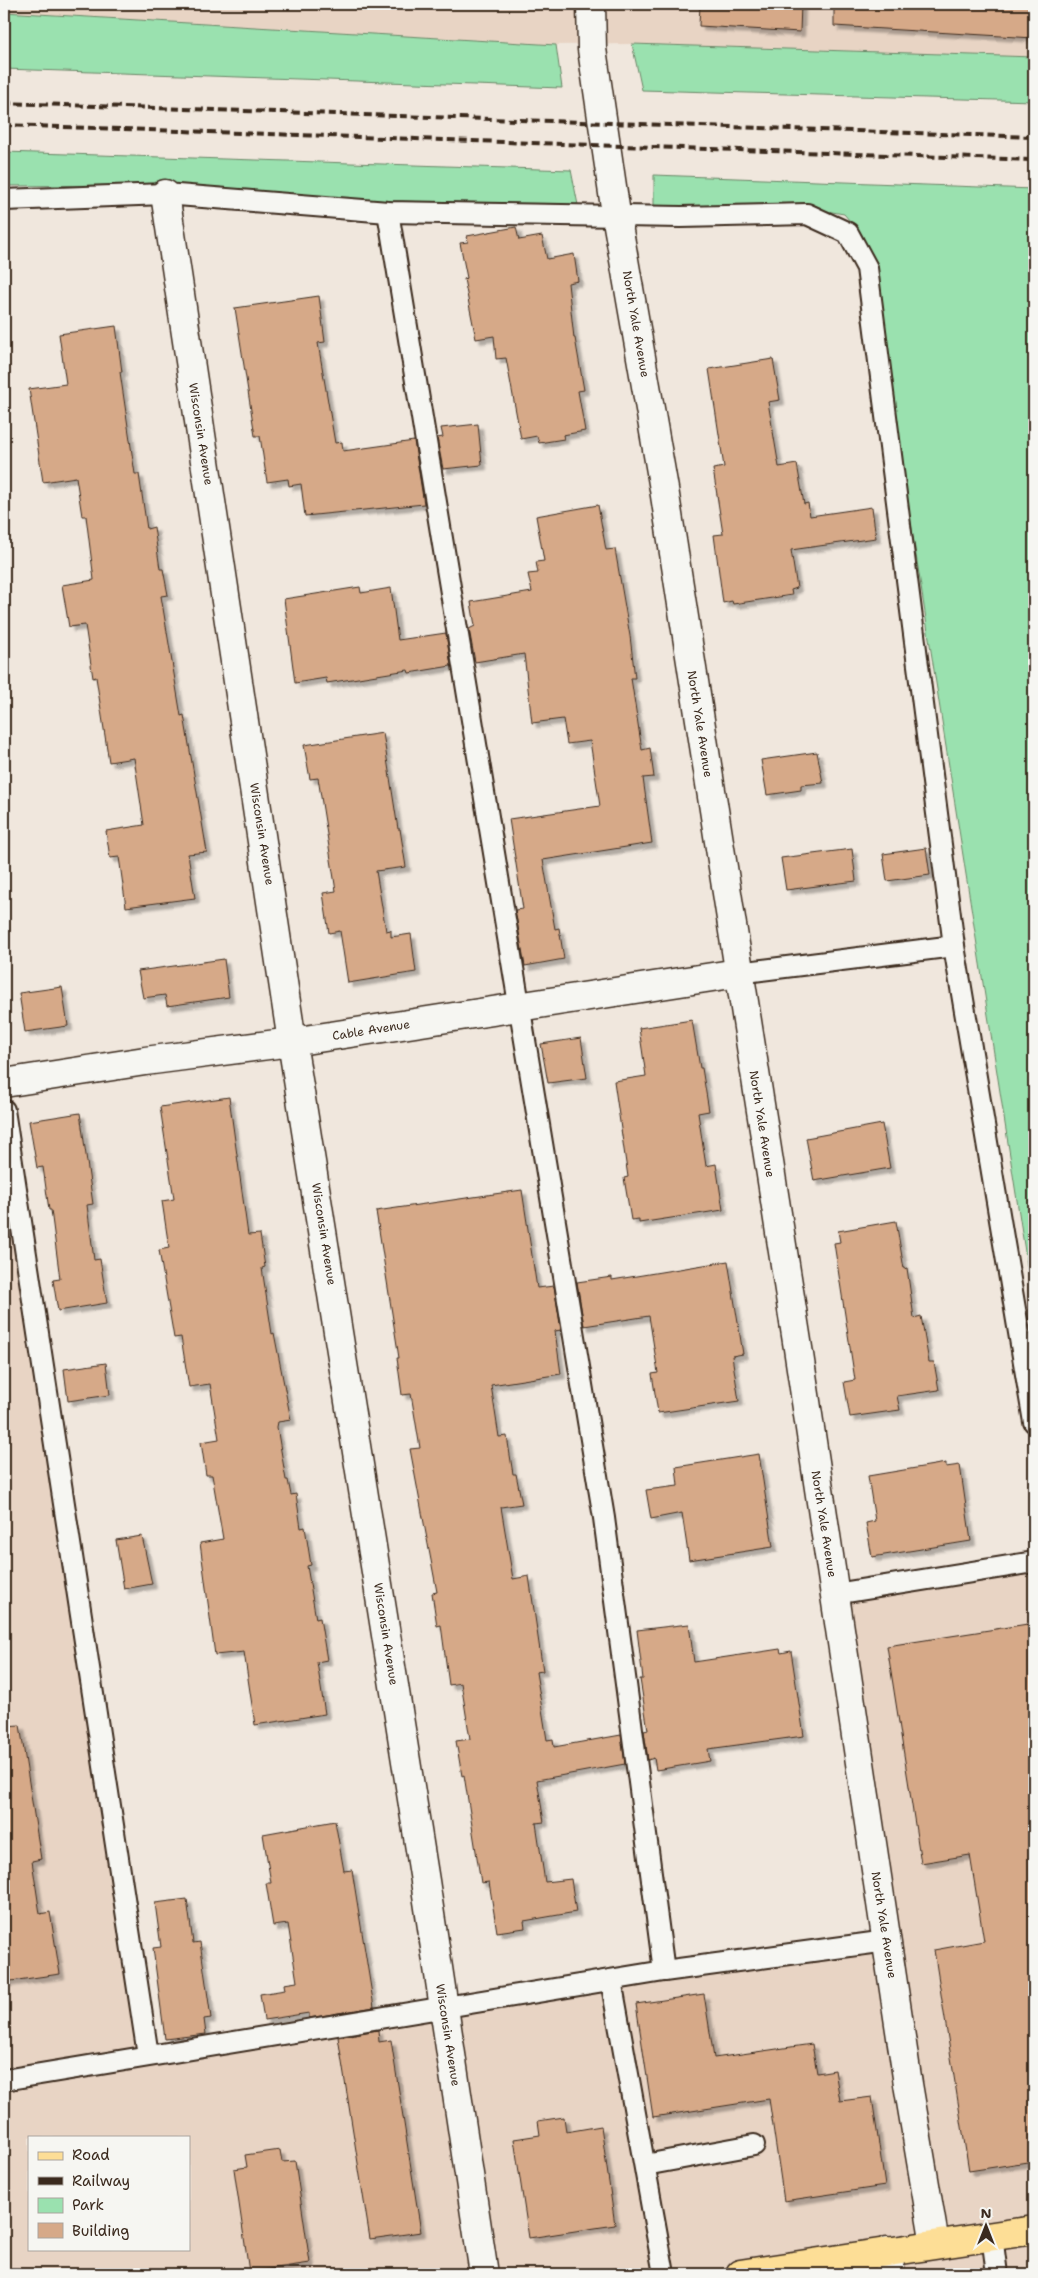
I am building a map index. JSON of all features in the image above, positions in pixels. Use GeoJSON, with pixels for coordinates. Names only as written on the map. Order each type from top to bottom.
{"type":"FeatureCollection","features":[{"type":"Feature","properties":{"kind":"main road"},"geometry":{"type":"LineString","coordinates":[[740,2274],[889,2263],[935,2244],[1034,2230]]}},
{"type":"Feature","properties":{"kind":"street","name":"North Yale Avenue"},"geometry":{"type":"LineString","coordinates":[[591,4],[592,49],[616,214],[664,489],[935,2244]]}},
{"type":"Feature","properties":{"kind":"street","name":"Wisconsin Avenue"},"geometry":{"type":"LineString","coordinates":[[165,194],[292,1042],[444,2007],[484,2274]]}},
{"type":"Feature","properties":{"kind":"street","name":"Cable Avenue"},"geometry":{"type":"LineString","coordinates":[[4,1083],[145,1061],[292,1042],[738,973]]}},
{"type":"Feature","properties":{"kind":"lane"},"geometry":{"type":"LineString","coordinates":[[4,200],[165,194],[388,212],[616,214],[682,217],[807,214],[848,233],[867,268],[954,946],[1034,1422]]}},
{"type":"Feature","properties":{"kind":"lane"},"geometry":{"type":"LineString","coordinates":[[388,212],[521,1006],[604,1518],[664,1971]]}},
{"type":"Feature","properties":{"kind":"lane"},"geometry":{"type":"LineString","coordinates":[[738,973],[954,946]]}},
{"type":"Feature","properties":{"kind":"lane"},"geometry":{"type":"LineString","coordinates":[[4,1110],[148,2055]]}},
{"type":"Feature","properties":{"kind":"lane"},"geometry":{"type":"LineString","coordinates":[[835,1594],[1034,1562]]}},
{"type":"Feature","properties":{"kind":"lane"},"geometry":{"type":"LineString","coordinates":[[4,2080],[664,1971],[887,1942]]}},
{"type":"Feature","properties":{"kind":"lane"},"geometry":{"type":"LineString","coordinates":[[611,1980],[664,2274]]}},
{"type":"Feature","properties":{"kind":"lane"},"geometry":{"type":"LineString","coordinates":[[645,2165],[754,2145]]}},
{"type":"Feature","properties":{"kind":"lane"},"geometry":{"type":"LineString","coordinates":[[992,2236],[997,2274]]}},
{"type":"Feature","properties":{"kind":"shaded area"},"geometry":{"type":"Polygon","coordinates":[[[4,4],[1034,4],[1034,57],[632,44],[556,45],[4,12],[4,4]]]}},
{"type":"Feature","properties":{"kind":"shaded area"},"geometry":{"type":"Polygon","coordinates":[[[4,1110],[148,2055],[886,1941],[835,1594],[1034,1562],[1034,2274],[4,2274],[4,1110]]]}},
{"type":"Feature","properties":{"kind":"green space"},"geometry":{"type":"Polygon","coordinates":[[[4,12],[556,45],[562,88],[4,69],[4,12]]]}},
{"type":"Feature","properties":{"kind":"green space"},"geometry":{"type":"Polygon","coordinates":[[[632,44],[1034,57],[1034,101],[642,90],[632,44]]]}},
{"type":"Feature","properties":{"kind":"green space"},"geometry":{"type":"Polygon","coordinates":[[[4,152],[571,170],[578,205],[391,201],[131,185],[4,186],[4,152]]]}},
{"type":"Feature","properties":{"kind":"green space"},"geometry":{"type":"Polygon","coordinates":[[[654,175],[1034,189],[1034,1309],[888,376],[877,272],[862,235],[844,214],[797,206],[654,206],[654,175]]]}},
{"type":"Feature","properties":{"kind":"building"},"geometry":{"type":"Polygon","coordinates":[[[700,4],[801,4],[800,32],[699,26],[700,4]]]}},
{"type":"Feature","properties":{"kind":"building"},"geometry":{"type":"Polygon","coordinates":[[[834,4],[1034,4],[1034,38],[834,26],[834,4]]]}},
{"type":"Feature","properties":{"kind":"building"},"geometry":{"type":"Polygon","coordinates":[[[516,227],[519,240],[542,236],[547,259],[574,254],[578,281],[568,283],[574,338],[584,390],[578,391],[585,431],[563,435],[564,439],[539,443],[537,436],[521,439],[506,358],[496,359],[494,336],[476,339],[464,279],[467,278],[460,243],[468,242],[467,236],[516,227]]]}},
{"type":"Feature","properties":{"kind":"building"},"geometry":{"type":"Polygon","coordinates":[[[319,296],[325,342],[318,343],[335,443],[342,442],[343,451],[414,441],[424,504],[305,516],[301,484],[289,486],[288,479],[267,482],[260,436],[255,436],[235,308],[319,296]]]}},
{"type":"Feature","properties":{"kind":"building"},"geometry":{"type":"Polygon","coordinates":[[[116,326],[122,372],[120,372],[135,474],[139,474],[147,529],[154,527],[160,569],[163,569],[168,595],[161,596],[181,716],[184,715],[207,852],[188,854],[195,898],[126,907],[119,857],[110,858],[106,831],[144,825],[134,758],[109,762],[96,677],[93,678],[85,625],[69,627],[62,585],[94,580],[86,516],[82,516],[76,477],[43,482],[29,389],[66,384],[59,334],[116,326]]]}},
{"type":"Feature","properties":{"kind":"building"},"geometry":{"type":"Polygon","coordinates":[[[773,359],[780,400],[768,402],[779,467],[797,464],[804,504],[808,503],[810,516],[872,507],[876,538],[791,550],[797,588],[791,590],[792,595],[733,604],[732,601],[723,603],[714,535],[723,534],[713,469],[724,467],[709,369],[773,359]]]}},
{"type":"Feature","properties":{"kind":"building"},"geometry":{"type":"Polygon","coordinates":[[[478,424],[482,465],[443,469],[437,438],[443,437],[441,428],[478,424]]]}},
{"type":"Feature","properties":{"kind":"building"},"geometry":{"type":"Polygon","coordinates":[[[598,505],[606,550],[615,549],[630,636],[635,678],[631,678],[642,750],[650,748],[654,777],[643,778],[652,843],[543,860],[555,929],[559,928],[564,959],[525,966],[515,910],[523,909],[509,819],[600,806],[590,741],[567,744],[563,719],[532,723],[524,654],[475,662],[469,629],[475,626],[471,602],[532,592],[528,574],[538,573],[536,562],[544,561],[536,516],[598,505]]]}},
{"type":"Feature","properties":{"kind":"building"},"geometry":{"type":"Polygon","coordinates":[[[360,587],[361,593],[391,588],[398,640],[446,633],[451,666],[409,673],[408,670],[327,683],[326,678],[295,683],[284,599],[360,587]]]}},
{"type":"Feature","properties":{"kind":"building"},"geometry":{"type":"Polygon","coordinates":[[[383,733],[406,867],[376,871],[386,931],[391,930],[391,937],[411,934],[416,972],[348,983],[340,931],[329,933],[323,893],[336,891],[318,778],[310,779],[304,745],[383,733]]]}},
{"type":"Feature","properties":{"kind":"building"},"geometry":{"type":"Polygon","coordinates":[[[817,752],[823,783],[801,785],[801,790],[767,795],[761,760],[817,752]]]}},
{"type":"Feature","properties":{"kind":"building"},"geometry":{"type":"Polygon","coordinates":[[[926,848],[930,875],[887,881],[883,854],[926,848]]]}},
{"type":"Feature","properties":{"kind":"building"},"geometry":{"type":"Polygon","coordinates":[[[852,849],[856,881],[786,890],[781,858],[852,849]]]}},
{"type":"Feature","properties":{"kind":"building"},"geometry":{"type":"Polygon","coordinates":[[[224,959],[229,997],[167,1006],[165,995],[143,998],[138,971],[224,959]]]}},
{"type":"Feature","properties":{"kind":"building"},"geometry":{"type":"Polygon","coordinates":[[[62,987],[68,1026],[25,1032],[19,993],[62,987]]]}},
{"type":"Feature","properties":{"kind":"building"},"geometry":{"type":"Polygon","coordinates":[[[692,1020],[709,1111],[698,1113],[706,1166],[716,1164],[723,1210],[639,1223],[639,1219],[631,1220],[624,1178],[628,1177],[614,1081],[646,1076],[639,1028],[692,1020]]]}},
{"type":"Feature","properties":{"kind":"building"},"geometry":{"type":"Polygon","coordinates":[[[581,1038],[587,1078],[548,1083],[541,1044],[581,1038]]]}},
{"type":"Feature","properties":{"kind":"building"},"geometry":{"type":"Polygon","coordinates":[[[229,1097],[248,1235],[260,1234],[265,1267],[262,1268],[272,1334],[274,1333],[291,1420],[278,1422],[277,1427],[286,1480],[288,1480],[291,1495],[296,1494],[301,1528],[305,1527],[311,1565],[307,1566],[316,1619],[320,1618],[327,1660],[317,1662],[325,1714],[255,1725],[244,1652],[215,1655],[200,1543],[223,1539],[212,1475],[206,1475],[201,1442],[219,1439],[210,1384],[189,1387],[181,1337],[174,1338],[159,1250],[169,1248],[162,1201],[174,1199],[160,1107],[229,1097]]]}},
{"type":"Feature","properties":{"kind":"building"},"geometry":{"type":"Polygon","coordinates":[[[80,1113],[93,1204],[87,1205],[94,1260],[100,1259],[107,1303],[58,1311],[53,1280],[60,1279],[51,1210],[49,1210],[43,1167],[37,1168],[29,1121],[80,1113]]]}},
{"type":"Feature","properties":{"kind":"building"},"geometry":{"type":"Polygon","coordinates":[[[882,1124],[890,1168],[814,1181],[806,1138],[882,1124]]]}},
{"type":"Feature","properties":{"kind":"building"},"geometry":{"type":"Polygon","coordinates":[[[522,1190],[537,1288],[554,1286],[561,1330],[555,1331],[561,1374],[491,1385],[499,1437],[507,1436],[513,1474],[516,1474],[522,1504],[501,1507],[513,1579],[529,1576],[543,1671],[536,1672],[547,1740],[553,1739],[554,1747],[621,1735],[625,1764],[537,1780],[544,1822],[536,1823],[545,1882],[571,1879],[576,1912],[524,1921],[525,1928],[497,1932],[489,1882],[481,1883],[464,1775],[462,1776],[456,1741],[470,1739],[461,1683],[449,1685],[441,1625],[437,1626],[432,1593],[437,1592],[410,1449],[420,1448],[411,1394],[402,1395],[397,1358],[399,1358],[376,1211],[522,1190]]]}},
{"type":"Feature","properties":{"kind":"building"},"geometry":{"type":"Polygon","coordinates":[[[896,1221],[904,1269],[907,1268],[914,1318],[921,1316],[929,1362],[934,1362],[939,1390],[897,1396],[900,1410],[850,1417],[844,1382],[855,1380],[834,1243],[840,1242],[838,1231],[896,1221]]]}},
{"type":"Feature","properties":{"kind":"building"},"geometry":{"type":"Polygon","coordinates":[[[728,1261],[743,1354],[732,1356],[739,1401],[658,1413],[652,1374],[658,1373],[649,1316],[584,1326],[577,1282],[612,1277],[612,1280],[728,1261]]]}},
{"type":"Feature","properties":{"kind":"building"},"geometry":{"type":"Polygon","coordinates":[[[106,1363],[110,1395],[68,1401],[64,1369],[106,1363]]]}},
{"type":"Feature","properties":{"kind":"building"},"geometry":{"type":"Polygon","coordinates":[[[759,1454],[773,1547],[689,1560],[682,1513],[651,1519],[646,1490],[678,1486],[676,1467],[759,1454]]]}},
{"type":"Feature","properties":{"kind":"building"},"geometry":{"type":"Polygon","coordinates":[[[946,1463],[946,1467],[960,1465],[971,1541],[872,1557],[866,1523],[875,1521],[868,1476],[946,1463]]]}},
{"type":"Feature","properties":{"kind":"building"},"geometry":{"type":"Polygon","coordinates":[[[142,1536],[152,1584],[124,1589],[116,1540],[142,1536]]]}},
{"type":"Feature","properties":{"kind":"building"},"geometry":{"type":"Polygon","coordinates":[[[1034,1623],[1034,2161],[969,2171],[934,1950],[984,1941],[970,1855],[921,1863],[887,1646],[1034,1623]]]}},
{"type":"Feature","properties":{"kind":"building"},"geometry":{"type":"Polygon","coordinates":[[[689,1624],[694,1662],[780,1649],[781,1653],[791,1651],[804,1736],[708,1749],[710,1761],[656,1770],[654,1758],[648,1760],[644,1731],[648,1730],[640,1679],[643,1679],[637,1630],[689,1624]]]}},
{"type":"Feature","properties":{"kind":"building"},"geometry":{"type":"Polygon","coordinates":[[[20,1725],[41,1859],[32,1861],[40,1914],[50,1912],[60,1974],[4,1982],[4,1726],[20,1725]]]}},
{"type":"Feature","properties":{"kind":"building"},"geometry":{"type":"Polygon","coordinates":[[[335,1821],[344,1871],[352,1870],[374,2007],[309,2018],[309,2013],[264,2020],[260,1994],[285,1990],[284,1984],[297,1982],[288,1924],[273,1926],[266,1883],[271,1883],[263,1834],[335,1821]]]}},
{"type":"Feature","properties":{"kind":"building"},"geometry":{"type":"Polygon","coordinates":[[[187,1899],[193,1943],[200,1942],[211,2018],[204,2019],[206,2034],[165,2039],[153,1948],[161,1947],[155,1903],[187,1899]]]}},
{"type":"Feature","properties":{"kind":"building"},"geometry":{"type":"Polygon","coordinates":[[[704,1994],[714,2058],[812,2044],[817,2073],[835,2070],[840,2101],[872,2097],[885,2186],[784,2201],[769,2099],[653,2117],[636,2004],[704,1994]]]}},
{"type":"Feature","properties":{"kind":"building"},"geometry":{"type":"Polygon","coordinates":[[[378,2030],[379,2042],[391,2040],[421,2232],[370,2239],[338,2037],[378,2030]]]}},
{"type":"Feature","properties":{"kind":"building"},"geometry":{"type":"Polygon","coordinates":[[[564,2117],[566,2132],[601,2126],[615,2225],[529,2238],[514,2139],[540,2135],[538,2121],[564,2117]]]}},
{"type":"Feature","properties":{"kind":"building"},"geometry":{"type":"Polygon","coordinates":[[[280,2150],[282,2162],[295,2161],[310,2263],[249,2272],[234,2169],[247,2167],[245,2155],[280,2150]]]}},
{"type":"Feature","properties":{"kind":"railway"},"geometry":{"type":"LineString","coordinates":[[4,103],[1034,137]]}},
{"type":"Feature","properties":{"kind":"railway"},"geometry":{"type":"LineString","coordinates":[[4,125],[1034,160]]}}]}
